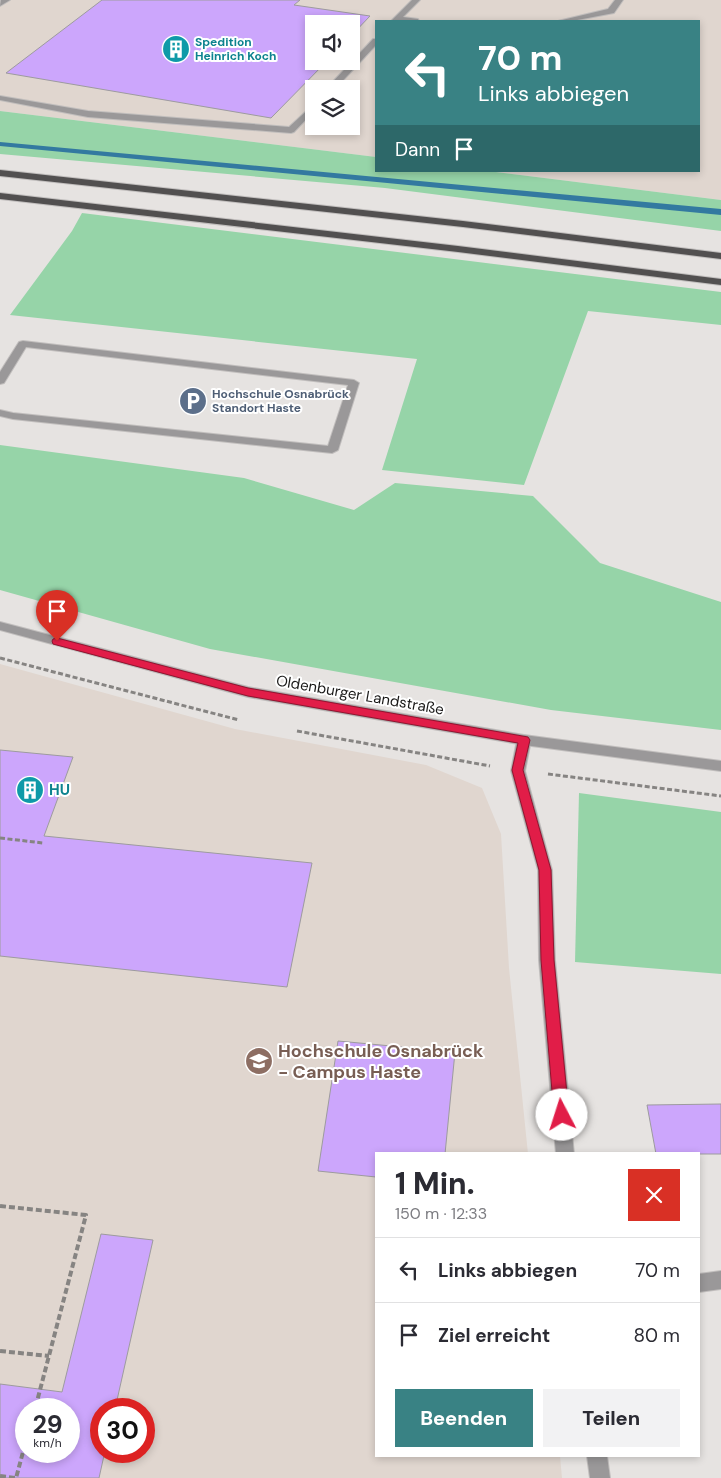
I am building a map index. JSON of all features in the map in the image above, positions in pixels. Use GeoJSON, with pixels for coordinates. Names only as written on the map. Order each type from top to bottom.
{"type":"FeatureCollection","features":[{"type":"Feature","properties":{"kind":"highway"},"geometry":{"type":"LineString","coordinates":[[0,174],[453,223],[721,256]]}},
{"type":"Feature","properties":{"kind":"highway"},"geometry":{"type":"LineString","coordinates":[[0,196],[458,249],[721,282]]}},
{"type":"Feature","properties":{"kind":"street"},"geometry":{"type":"LineString","coordinates":[[0,4],[6,0]]}},
{"type":"Feature","properties":{"kind":"street"},"geometry":{"type":"LineString","coordinates":[[396,20],[416,0]]}},
{"type":"Feature","properties":{"kind":"street"},"geometry":{"type":"LineString","coordinates":[[567,20],[611,11],[619,0]]}},
{"type":"Feature","properties":{"kind":"street"},"geometry":{"type":"LineString","coordinates":[[339,80],[375,42]]}},
{"type":"Feature","properties":{"kind":"street"},"geometry":{"type":"LineString","coordinates":[[0,98],[88,114],[291,130],[305,115]]}},
{"type":"Feature","properties":{"kind":"street"},"geometry":{"type":"LineString","coordinates":[[0,381],[23,344],[354,383],[332,450],[13,416],[0,413]]}},
{"type":"Feature","properties":{"kind":"street","name":"Oldenburger Landstraße"},"geometry":{"type":"LineString","coordinates":[[0,626],[248,692],[524,740],[721,766]]}},
{"type":"Feature","properties":{"kind":"street"},"geometry":{"type":"LineString","coordinates":[[524,740],[518,770],[545,870],[547,960],[565,1152]]}},
{"type":"Feature","properties":{"kind":"street"},"geometry":{"type":"LineString","coordinates":[[700,1283],[721,1280]]}},
{"type":"Feature","properties":{"kind":"street"},"geometry":{"type":"LineString","coordinates":[[597,1457],[600,1478]]}},
{"type":"Feature","properties":{"kind":"path"},"geometry":{"type":"LineString","coordinates":[[0,838],[43,843]]}},
{"type":"Feature","properties":{"kind":"path"},"geometry":{"type":"LineString","coordinates":[[0,1206],[86,1215],[38,1398]]}},
{"type":"Feature","properties":{"kind":"path"},"geometry":{"type":"LineString","coordinates":[[0,1351],[49,1356]]}},
{"type":"Feature","properties":{"kind":"path"},"geometry":{"type":"LineString","coordinates":[[0,1476],[16,1478],[20,1463]]}},
{"type":"Feature","properties":{"kind":"shaded area"},"geometry":{"type":"Polygon","coordinates":[[[0,0],[721,0],[721,200],[496,172],[700,172],[700,20],[375,20],[375,157],[0,111],[0,0]]]}},
{"type":"Feature","properties":{"kind":"shaded area","name":"Hochschule Osnabrück - Campus Haste"},"geometry":{"type":"Polygon","coordinates":[[[0,664],[235,729],[426,765],[482,788],[501,834],[509,968],[528,1152],[375,1152],[375,1457],[560,1457],[562,1478],[0,1478],[0,664]]]}},
{"type":"Feature","properties":{"kind":"green space"},"geometry":{"type":"Polygon","coordinates":[[[0,111],[375,157],[375,172],[496,172],[721,200],[721,231],[385,188],[0,154],[0,111]]]}},
{"type":"Feature","properties":{"kind":"green space"},"geometry":{"type":"Polygon","coordinates":[[[82,213],[721,292],[721,325],[588,311],[524,485],[382,470],[417,359],[10,315],[72,231],[82,213]]]}},
{"type":"Feature","properties":{"kind":"green space"},"geometry":{"type":"Polygon","coordinates":[[[0,445],[244,478],[354,510],[395,483],[533,496],[600,563],[721,602],[721,730],[551,710],[210,649],[0,590],[0,445]]]}},
{"type":"Feature","properties":{"kind":"green space"},"geometry":{"type":"Polygon","coordinates":[[[579,793],[721,812],[721,974],[575,962],[579,793]]]}},
{"type":"Feature","properties":{"kind":"building","name":"Spedition Heinrich Koch"},"geometry":{"type":"Polygon","coordinates":[[[102,0],[300,0],[294,5],[370,16],[360,27],[360,15],[305,15],[305,70],[318,70],[308,80],[305,80],[305,83],[271,118],[6,73],[102,0]]]}},
{"type":"Feature","properties":{"kind":"building"},"geometry":{"type":"Polygon","coordinates":[[[0,750],[73,757],[44,836],[312,863],[287,987],[0,956],[0,750]]]}},
{"type":"Feature","properties":{"kind":"building"},"geometry":{"type":"Polygon","coordinates":[[[338,1041],[455,1052],[445,1152],[375,1152],[375,1177],[318,1171],[338,1041]]]}},
{"type":"Feature","properties":{"kind":"building"},"geometry":{"type":"Polygon","coordinates":[[[721,1104],[721,1154],[656,1152],[647,1105],[721,1104]]]}},
{"type":"Feature","properties":{"kind":"building"},"geometry":{"type":"Polygon","coordinates":[[[101,1234],[153,1240],[117,1398],[90,1398],[90,1463],[102,1463],[99,1478],[0,1478],[0,1384],[62,1392],[101,1234]]]}},
{"type":"Feature","properties":{"kind":"waterway"},"geometry":{"type":"LineString","coordinates":[[0,144],[721,212]]}},
{"type":"Feature","properties":{"kind":"place","name":"Spedition Heinrich Koch"},"geometry":{"type":"Point","coordinates":[176,49]}},
{"type":"Feature","properties":{"kind":"place","name":"Hochschule Osnabrück Standort Haste"},"geometry":{"type":"Point","coordinates":[193,401]}},
{"type":"Feature","properties":{"kind":"place","name":"HU"},"geometry":{"type":"Point","coordinates":[30,790]}},
{"type":"Feature","properties":{"kind":"place","name":"Hochschule Osnabrück - Campus Haste"},"geometry":{"type":"Point","coordinates":[259,1061]}},
{"type":"Feature","properties":{"kind":"route"},"geometry":{"type":"LineString","coordinates":[[57,641],[248,692],[524,740],[518,770],[545,870],[547,960],[562,1115]]}}]}
